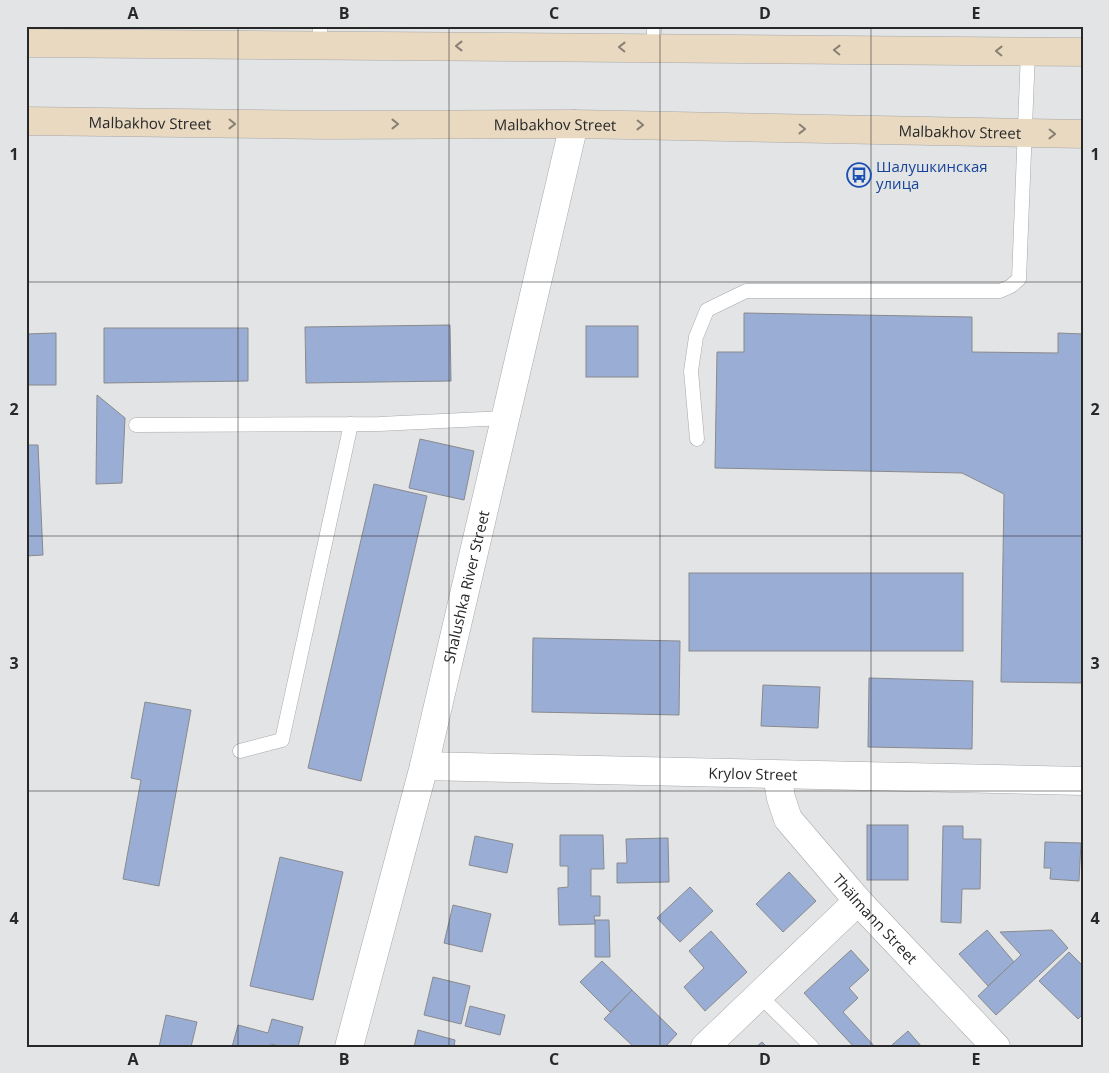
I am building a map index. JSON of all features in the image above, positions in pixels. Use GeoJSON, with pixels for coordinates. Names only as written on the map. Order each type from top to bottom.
{"type":"FeatureCollection","features":[{"type":"Feature","properties":{"kind":"main road"},"geometry":{"type":"LineString","coordinates":[[26,43],[320,35],[654,37],[1083,52]]}},
{"type":"Feature","properties":{"kind":"main road","name":"Malbakhov Street"},"geometry":{"type":"LineString","coordinates":[[26,122],[325,125],[574,124],[1083,134]]}},
{"type":"Feature","properties":{"kind":"street","name":"Shalushka River Street"},"geometry":{"type":"LineString","coordinates":[[349,1047],[424,766],[574,124]]}},
{"type":"Feature","properties":{"kind":"street","name":"Krylov Street"},"geometry":{"type":"LineString","coordinates":[[424,766],[1083,781]]}},
{"type":"Feature","properties":{"kind":"street","name":"Thälmann Street"},"geometry":{"type":"LineString","coordinates":[[777,775],[781,798],[788,819],[858,901],[996,1047]]}},
{"type":"Feature","properties":{"kind":"street"},"geometry":{"type":"LineString","coordinates":[[705,1047],[858,901]]}},
{"type":"Feature","properties":{"kind":"lane"},"geometry":{"type":"LineString","coordinates":[[697,439],[691,371],[696,337],[707,310],[746,291],[1000,290],[1011,286],[1019,279],[1028,51]]}},
{"type":"Feature","properties":{"kind":"lane"},"geometry":{"type":"LineString","coordinates":[[136,425],[352,424],[505,418]]}},
{"type":"Feature","properties":{"kind":"lane"},"geometry":{"type":"LineString","coordinates":[[240,751],[282,740],[352,424]]}},
{"type":"Feature","properties":{"kind":"lane"},"geometry":{"type":"LineString","coordinates":[[759,995],[812,1047]]}},
{"type":"Feature","properties":{"kind":"building"},"geometry":{"type":"Polygon","coordinates":[[[744,313],[972,317],[972,352],[1058,353],[1058,333],[1083,334],[1083,683],[1001,682],[1004,494],[962,473],[715,468],[717,352],[744,352],[744,313]]]}},
{"type":"Feature","properties":{"kind":"building"},"geometry":{"type":"Polygon","coordinates":[[[450,325],[451,381],[306,383],[305,327],[450,325]]]}},
{"type":"Feature","properties":{"kind":"building"},"geometry":{"type":"Polygon","coordinates":[[[586,326],[638,326],[638,377],[586,377],[586,326]]]}},
{"type":"Feature","properties":{"kind":"building"},"geometry":{"type":"Polygon","coordinates":[[[104,328],[248,328],[248,381],[104,383],[104,328]]]}},
{"type":"Feature","properties":{"kind":"building"},"geometry":{"type":"Polygon","coordinates":[[[56,333],[56,385],[26,385],[26,334],[56,333]]]}},
{"type":"Feature","properties":{"kind":"building"},"geometry":{"type":"Polygon","coordinates":[[[97,395],[125,418],[122,483],[96,484],[97,395]]]}},
{"type":"Feature","properties":{"kind":"building"},"geometry":{"type":"Polygon","coordinates":[[[420,439],[474,451],[464,500],[409,488],[420,439]]]}},
{"type":"Feature","properties":{"kind":"building"},"geometry":{"type":"Polygon","coordinates":[[[26,445],[38,445],[43,555],[26,556],[26,445]]]}},
{"type":"Feature","properties":{"kind":"building"},"geometry":{"type":"Polygon","coordinates":[[[374,484],[427,496],[361,781],[308,768],[374,484]]]}},
{"type":"Feature","properties":{"kind":"building"},"geometry":{"type":"Polygon","coordinates":[[[689,573],[963,573],[963,651],[689,651],[689,573]]]}},
{"type":"Feature","properties":{"kind":"building"},"geometry":{"type":"Polygon","coordinates":[[[533,638],[680,641],[679,715],[532,712],[533,638]]]}},
{"type":"Feature","properties":{"kind":"building"},"geometry":{"type":"Polygon","coordinates":[[[869,678],[973,681],[972,749],[868,747],[869,678]]]}},
{"type":"Feature","properties":{"kind":"building"},"geometry":{"type":"Polygon","coordinates":[[[763,685],[820,687],[818,728],[761,726],[763,685]]]}},
{"type":"Feature","properties":{"kind":"building"},"geometry":{"type":"Polygon","coordinates":[[[145,702],[191,710],[159,886],[123,879],[141,780],[131,778],[145,702]]]}},
{"type":"Feature","properties":{"kind":"building"},"geometry":{"type":"Polygon","coordinates":[[[867,825],[908,825],[908,880],[867,880],[867,825]]]}},
{"type":"Feature","properties":{"kind":"building"},"geometry":{"type":"Polygon","coordinates":[[[943,826],[963,826],[963,839],[981,839],[980,889],[962,889],[961,923],[941,922],[943,826]]]}},
{"type":"Feature","properties":{"kind":"building"},"geometry":{"type":"Polygon","coordinates":[[[560,835],[603,835],[604,869],[591,869],[591,896],[600,896],[600,916],[594,916],[595,924],[559,925],[558,888],[568,887],[568,866],[560,866],[560,835]]]}},
{"type":"Feature","properties":{"kind":"building"},"geometry":{"type":"Polygon","coordinates":[[[475,836],[513,844],[507,873],[469,865],[475,836]]]}},
{"type":"Feature","properties":{"kind":"building"},"geometry":{"type":"Polygon","coordinates":[[[668,838],[669,882],[617,883],[617,863],[627,863],[626,839],[668,838]]]}},
{"type":"Feature","properties":{"kind":"building"},"geometry":{"type":"Polygon","coordinates":[[[1045,842],[1081,843],[1079,881],[1050,879],[1051,868],[1044,868],[1045,842]]]}},
{"type":"Feature","properties":{"kind":"building"},"geometry":{"type":"Polygon","coordinates":[[[280,857],[343,872],[313,1000],[250,986],[280,857]]]}},
{"type":"Feature","properties":{"kind":"building"},"geometry":{"type":"Polygon","coordinates":[[[789,872],[816,901],[783,932],[756,904],[789,872]]]}},
{"type":"Feature","properties":{"kind":"building"},"geometry":{"type":"Polygon","coordinates":[[[690,887],[713,911],[680,942],[657,918],[690,887]]]}},
{"type":"Feature","properties":{"kind":"building"},"geometry":{"type":"Polygon","coordinates":[[[453,905],[491,914],[482,952],[444,943],[453,905]]]}},
{"type":"Feature","properties":{"kind":"building"},"geometry":{"type":"Polygon","coordinates":[[[595,920],[609,920],[610,957],[595,957],[595,920]]]}},
{"type":"Feature","properties":{"kind":"building"},"geometry":{"type":"Polygon","coordinates":[[[987,930],[1014,962],[988,986],[959,954],[987,930]]]}},
{"type":"Feature","properties":{"kind":"building"},"geometry":{"type":"Polygon","coordinates":[[[1052,930],[1068,948],[996,1015],[978,996],[1021,955],[1000,932],[1052,930]]]}},
{"type":"Feature","properties":{"kind":"building"},"geometry":{"type":"Polygon","coordinates":[[[711,931],[747,972],[705,1011],[684,987],[704,968],[689,951],[711,931]]]}},
{"type":"Feature","properties":{"kind":"building"},"geometry":{"type":"Polygon","coordinates":[[[851,950],[869,970],[849,988],[858,998],[843,1012],[875,1047],[854,1047],[804,993],[851,950]]]}},
{"type":"Feature","properties":{"kind":"building"},"geometry":{"type":"Polygon","coordinates":[[[1069,952],[1083,966],[1083,1014],[1078,1019],[1039,981],[1069,952]]]}},
{"type":"Feature","properties":{"kind":"building"},"geometry":{"type":"Polygon","coordinates":[[[602,961],[632,990],[610,1012],[580,982],[602,961]]]}},
{"type":"Feature","properties":{"kind":"building"},"geometry":{"type":"Polygon","coordinates":[[[433,977],[470,986],[461,1024],[424,1015],[433,977]]]}},
{"type":"Feature","properties":{"kind":"building"},"geometry":{"type":"Polygon","coordinates":[[[632,990],[677,1034],[665,1047],[634,1047],[604,1019],[632,990]]]}},
{"type":"Feature","properties":{"kind":"building"},"geometry":{"type":"Polygon","coordinates":[[[470,1006],[505,1015],[500,1035],[465,1026],[470,1006]]]}},
{"type":"Feature","properties":{"kind":"building"},"geometry":{"type":"Polygon","coordinates":[[[166,1015],[197,1022],[191,1047],[159,1047],[166,1015]]]}},
{"type":"Feature","properties":{"kind":"building"},"geometry":{"type":"Polygon","coordinates":[[[272,1019],[303,1027],[298,1047],[282,1047],[271,1044],[270,1047],[232,1047],[238,1025],[268,1033],[272,1019]]]}},
{"type":"Feature","properties":{"kind":"building"},"geometry":{"type":"Polygon","coordinates":[[[418,1030],[455,1040],[454,1047],[414,1047],[418,1030]]]}},
{"type":"Feature","properties":{"kind":"building"},"geometry":{"type":"Polygon","coordinates":[[[908,1031],[922,1047],[894,1047],[892,1045],[908,1031]]]}},
{"type":"Feature","properties":{"kind":"building"},"geometry":{"type":"Polygon","coordinates":[[[762,1042],[767,1047],[756,1047],[762,1042]]]}},
{"type":"Feature","properties":{"kind":"place","name":"Шалушкинская улица"},"geometry":{"type":"Point","coordinates":[859,175]}}]}
